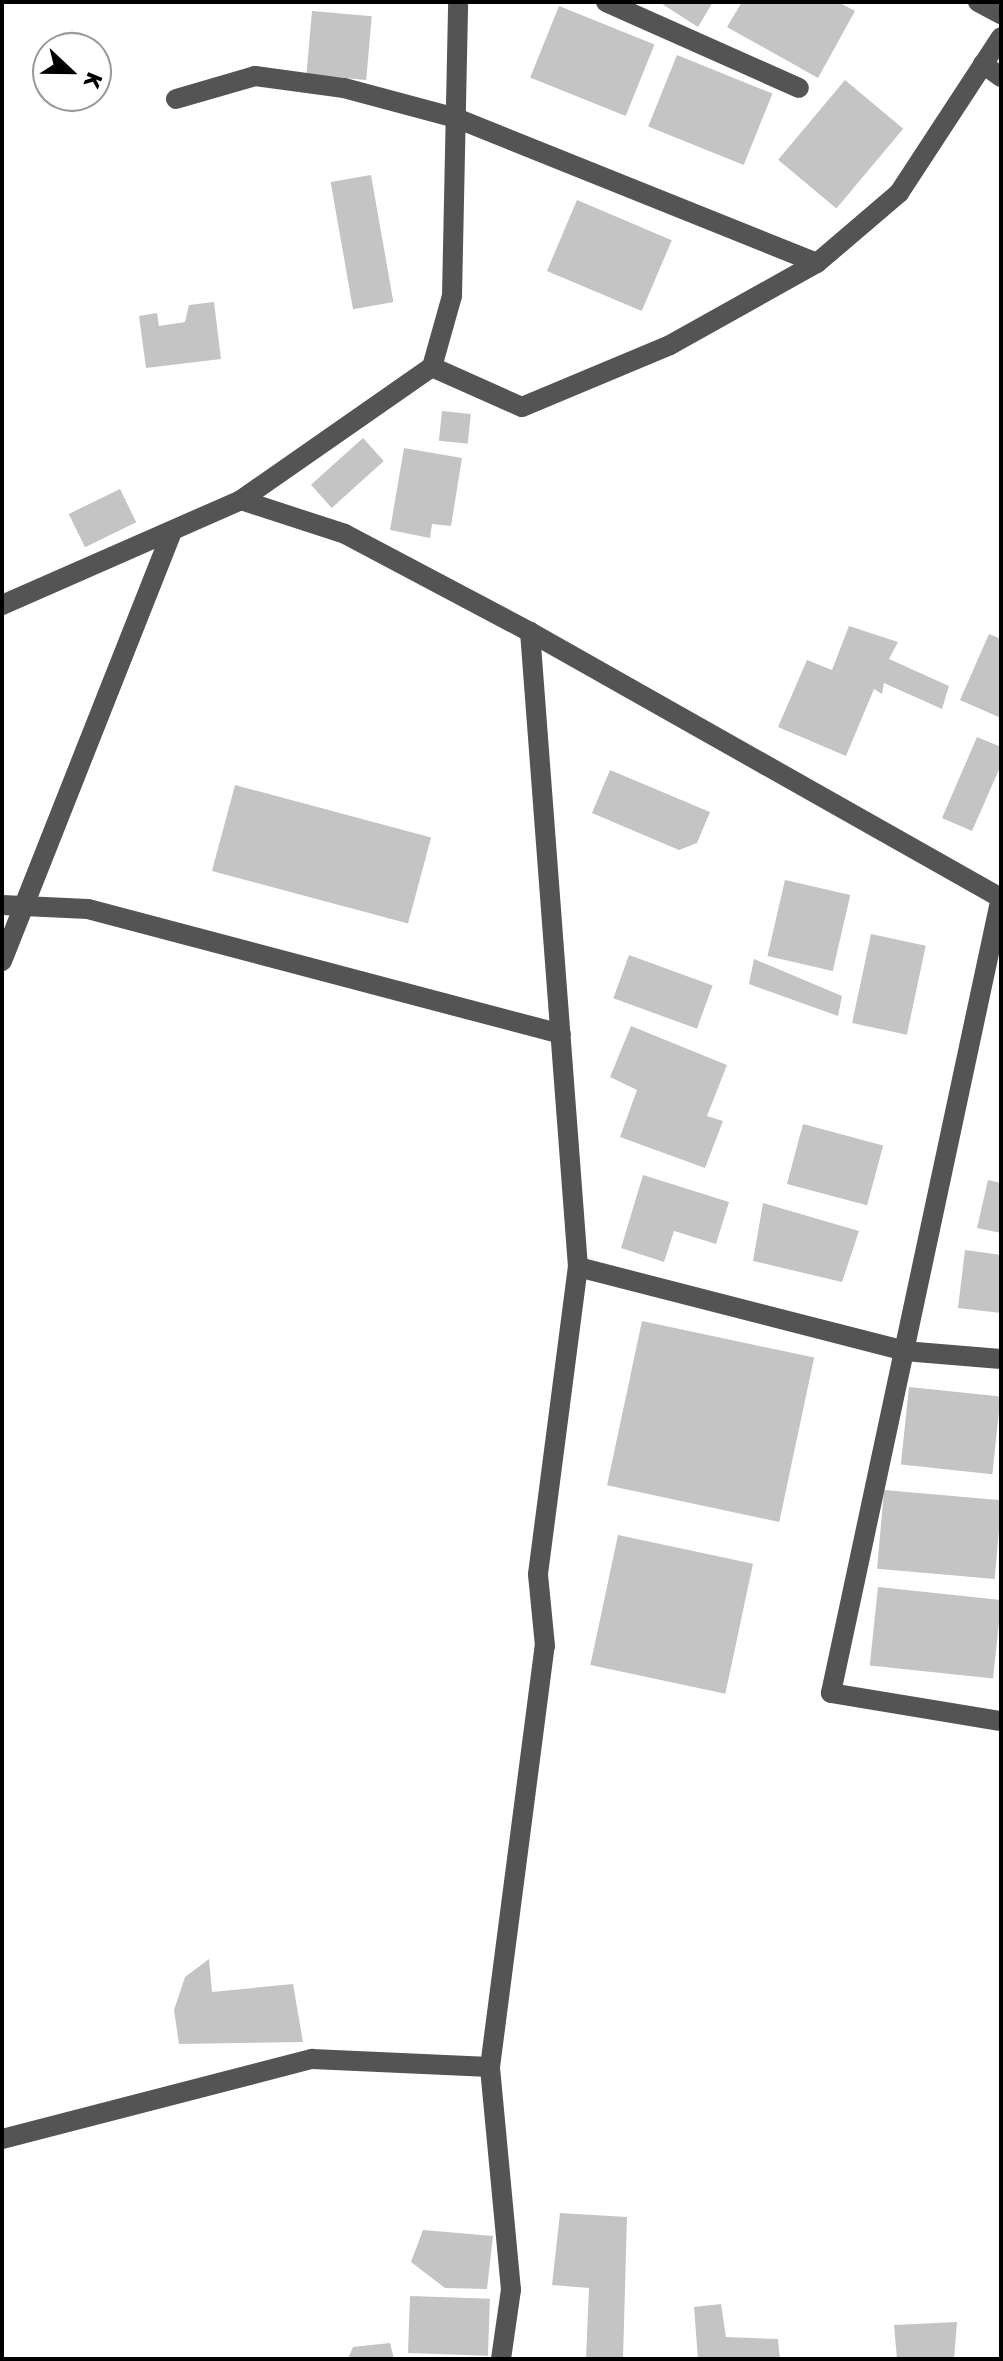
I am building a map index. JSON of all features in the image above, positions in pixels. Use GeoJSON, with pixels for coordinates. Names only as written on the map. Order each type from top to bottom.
{"type":"FeatureCollection","features":[{"type":"Feature","properties":{"kind":"street"},"geometry":{"type":"LineString","coordinates":[[2,605],[171,534],[241,500],[432,367],[452,296],[458,2]]}},
{"type":"Feature","properties":{"kind":"street"},"geometry":{"type":"LineString","coordinates":[[606,2],[799,88]]}},
{"type":"Feature","properties":{"kind":"street"},"geometry":{"type":"LineString","coordinates":[[978,2],[1001,14]]}},
{"type":"Feature","properties":{"kind":"street"},"geometry":{"type":"LineString","coordinates":[[432,367],[522,407],[670,345],[817,263],[899,193],[1001,37]]}},
{"type":"Feature","properties":{"kind":"street"},"geometry":{"type":"LineString","coordinates":[[983,64],[1001,77]]}},
{"type":"Feature","properties":{"kind":"street"},"geometry":{"type":"LineString","coordinates":[[176,99],[255,76],[344,88],[456,118],[817,263]]}},
{"type":"Feature","properties":{"kind":"street"},"geometry":{"type":"LineString","coordinates":[[241,500],[345,534],[530,632],[1001,898],[831,1693],[1001,1721]]}},
{"type":"Feature","properties":{"kind":"street"},"geometry":{"type":"LineString","coordinates":[[2,961],[171,534]]}},
{"type":"Feature","properties":{"kind":"street"},"geometry":{"type":"LineString","coordinates":[[501,2359],[511,2290],[490,2067],[545,1646],[538,1574],[578,1267],[530,632]]}},
{"type":"Feature","properties":{"kind":"street"},"geometry":{"type":"LineString","coordinates":[[2,905],[88,909],[561,1034]]}},
{"type":"Feature","properties":{"kind":"street"},"geometry":{"type":"LineString","coordinates":[[578,1267],[904,1351],[1001,1359]]}},
{"type":"Feature","properties":{"kind":"street"},"geometry":{"type":"LineString","coordinates":[[2,2139],[312,2059],[490,2067]]}},
{"type":"Feature","properties":{"kind":"building"},"geometry":{"type":"Polygon","coordinates":[[[659,2],[713,2],[698,27],[659,2]]]}},
{"type":"Feature","properties":{"kind":"building"},"geometry":{"type":"Polygon","coordinates":[[[742,2],[838,2],[855,11],[818,78],[727,27],[742,2]]]}},
{"type":"Feature","properties":{"kind":"building"},"geometry":{"type":"Polygon","coordinates":[[[559,6],[654,45],[626,116],[530,77],[559,6]]]}},
{"type":"Feature","properties":{"kind":"building"},"geometry":{"type":"Polygon","coordinates":[[[312,11],[372,16],[366,80],[306,75],[312,11]]]}},
{"type":"Feature","properties":{"kind":"building"},"geometry":{"type":"Polygon","coordinates":[[[677,55],[772,94],[744,165],[648,126],[677,55]]]}},
{"type":"Feature","properties":{"kind":"building"},"geometry":{"type":"Polygon","coordinates":[[[845,80],[903,129],[836,209],[778,160],[845,80]]]}},
{"type":"Feature","properties":{"kind":"building"},"geometry":{"type":"Polygon","coordinates":[[[371,175],[393,302],[353,309],[331,182],[371,175]]]}},
{"type":"Feature","properties":{"kind":"building"},"geometry":{"type":"Polygon","coordinates":[[[577,200],[672,240],[642,311],[547,271],[577,200]]]}},
{"type":"Feature","properties":{"kind":"building"},"geometry":{"type":"Polygon","coordinates":[[[214,302],[221,359],[146,368],[139,316],[157,313],[159,326],[185,322],[189,305],[214,302]]]}},
{"type":"Feature","properties":{"kind":"building"},"geometry":{"type":"Polygon","coordinates":[[[442,411],[471,414],[468,444],[439,441],[442,411]]]}},
{"type":"Feature","properties":{"kind":"building"},"geometry":{"type":"Polygon","coordinates":[[[363,438],[384,461],[332,508],[311,485],[363,438]]]}},
{"type":"Feature","properties":{"kind":"building"},"geometry":{"type":"Polygon","coordinates":[[[404,448],[462,458],[451,526],[432,524],[430,538],[390,530],[404,448]]]}},
{"type":"Feature","properties":{"kind":"building"},"geometry":{"type":"Polygon","coordinates":[[[120,489],[136,522],[85,547],[69,514],[120,489]]]}},
{"type":"Feature","properties":{"kind":"building"},"geometry":{"type":"Polygon","coordinates":[[[849,626],[898,642],[889,659],[949,686],[942,709],[884,683],[882,694],[874,689],[846,756],[778,727],[807,660],[832,670],[849,626]]]}},
{"type":"Feature","properties":{"kind":"building"},"geometry":{"type":"Polygon","coordinates":[[[989,634],[1001,639],[1001,718],[960,700],[989,634]]]}},
{"type":"Feature","properties":{"kind":"building"},"geometry":{"type":"Polygon","coordinates":[[[977,737],[1001,747],[1001,765],[972,831],[942,818],[977,737]]]}},
{"type":"Feature","properties":{"kind":"building"},"geometry":{"type":"Polygon","coordinates":[[[610,770],[710,812],[697,843],[679,850],[592,813],[610,770]]]}},
{"type":"Feature","properties":{"kind":"building"},"geometry":{"type":"Polygon","coordinates":[[[235,785],[431,838],[408,924],[212,871],[235,785]]]}},
{"type":"Feature","properties":{"kind":"building"},"geometry":{"type":"Polygon","coordinates":[[[785,880],[850,895],[833,971],[767,956],[785,880]]]}},
{"type":"Feature","properties":{"kind":"building"},"geometry":{"type":"Polygon","coordinates":[[[871,934],[926,946],[907,1035],[852,1023],[871,934]]]}},
{"type":"Feature","properties":{"kind":"building"},"geometry":{"type":"Polygon","coordinates":[[[629,955],[713,985],[697,1029],[613,998],[629,955]]]}},
{"type":"Feature","properties":{"kind":"building"},"geometry":{"type":"Polygon","coordinates":[[[754,959],[842,996],[838,1016],[749,984],[754,959]]]}},
{"type":"Feature","properties":{"kind":"building"},"geometry":{"type":"Polygon","coordinates":[[[631,1026],[727,1065],[707,1116],[723,1121],[705,1168],[620,1137],[637,1090],[610,1077],[631,1026]]]}},
{"type":"Feature","properties":{"kind":"building"},"geometry":{"type":"Polygon","coordinates":[[[803,1124],[883,1145],[867,1205],[787,1184],[803,1124]]]}},
{"type":"Feature","properties":{"kind":"building"},"geometry":{"type":"Polygon","coordinates":[[[643,1175],[729,1202],[716,1244],[674,1231],[664,1262],[621,1248],[643,1175]]]}},
{"type":"Feature","properties":{"kind":"building"},"geometry":{"type":"Polygon","coordinates":[[[988,1180],[1001,1183],[1001,1233],[977,1228],[988,1180]]]}},
{"type":"Feature","properties":{"kind":"building"},"geometry":{"type":"Polygon","coordinates":[[[763,1203],[859,1231],[842,1282],[753,1261],[763,1203]]]}},
{"type":"Feature","properties":{"kind":"building"},"geometry":{"type":"Polygon","coordinates":[[[965,1250],[1001,1255],[1001,1313],[958,1308],[965,1250]]]}},
{"type":"Feature","properties":{"kind":"building"},"geometry":{"type":"Polygon","coordinates":[[[642,1321],[814,1358],[779,1522],[607,1485],[642,1321]]]}},
{"type":"Feature","properties":{"kind":"building"},"geometry":{"type":"Polygon","coordinates":[[[909,1387],[1000,1397],[992,1474],[901,1465],[909,1387]]]}},
{"type":"Feature","properties":{"kind":"building"},"geometry":{"type":"Polygon","coordinates":[[[884,1490],[1001,1500],[995,1579],[877,1569],[884,1490]]]}},
{"type":"Feature","properties":{"kind":"building"},"geometry":{"type":"Polygon","coordinates":[[[618,1535],[753,1564],[725,1694],[590,1665],[618,1535]]]}},
{"type":"Feature","properties":{"kind":"building"},"geometry":{"type":"Polygon","coordinates":[[[878,1587],[1001,1600],[993,1679],[870,1666],[878,1587]]]}},
{"type":"Feature","properties":{"kind":"building"},"geometry":{"type":"Polygon","coordinates":[[[209,1959],[212,1992],[293,1984],[303,2042],[179,2044],[174,2010],[185,1977],[209,1959]]]}},
{"type":"Feature","properties":{"kind":"building"},"geometry":{"type":"Polygon","coordinates":[[[560,2213],[627,2217],[623,2359],[586,2359],[589,2288],[552,2285],[560,2213]]]}},
{"type":"Feature","properties":{"kind":"building"},"geometry":{"type":"Polygon","coordinates":[[[423,2230],[493,2236],[487,2289],[445,2288],[411,2262],[423,2230]]]}},
{"type":"Feature","properties":{"kind":"building"},"geometry":{"type":"Polygon","coordinates":[[[410,2296],[490,2299],[488,2356],[408,2353],[410,2296]]]}},
{"type":"Feature","properties":{"kind":"building"},"geometry":{"type":"Polygon","coordinates":[[[721,2304],[726,2337],[778,2339],[780,2359],[698,2359],[694,2307],[721,2304]]]}},
{"type":"Feature","properties":{"kind":"building"},"geometry":{"type":"Polygon","coordinates":[[[957,2322],[954,2359],[897,2359],[894,2325],[957,2322]]]}},
{"type":"Feature","properties":{"kind":"building"},"geometry":{"type":"Polygon","coordinates":[[[390,2343],[394,2359],[348,2359],[353,2347],[390,2343]]]}}]}
